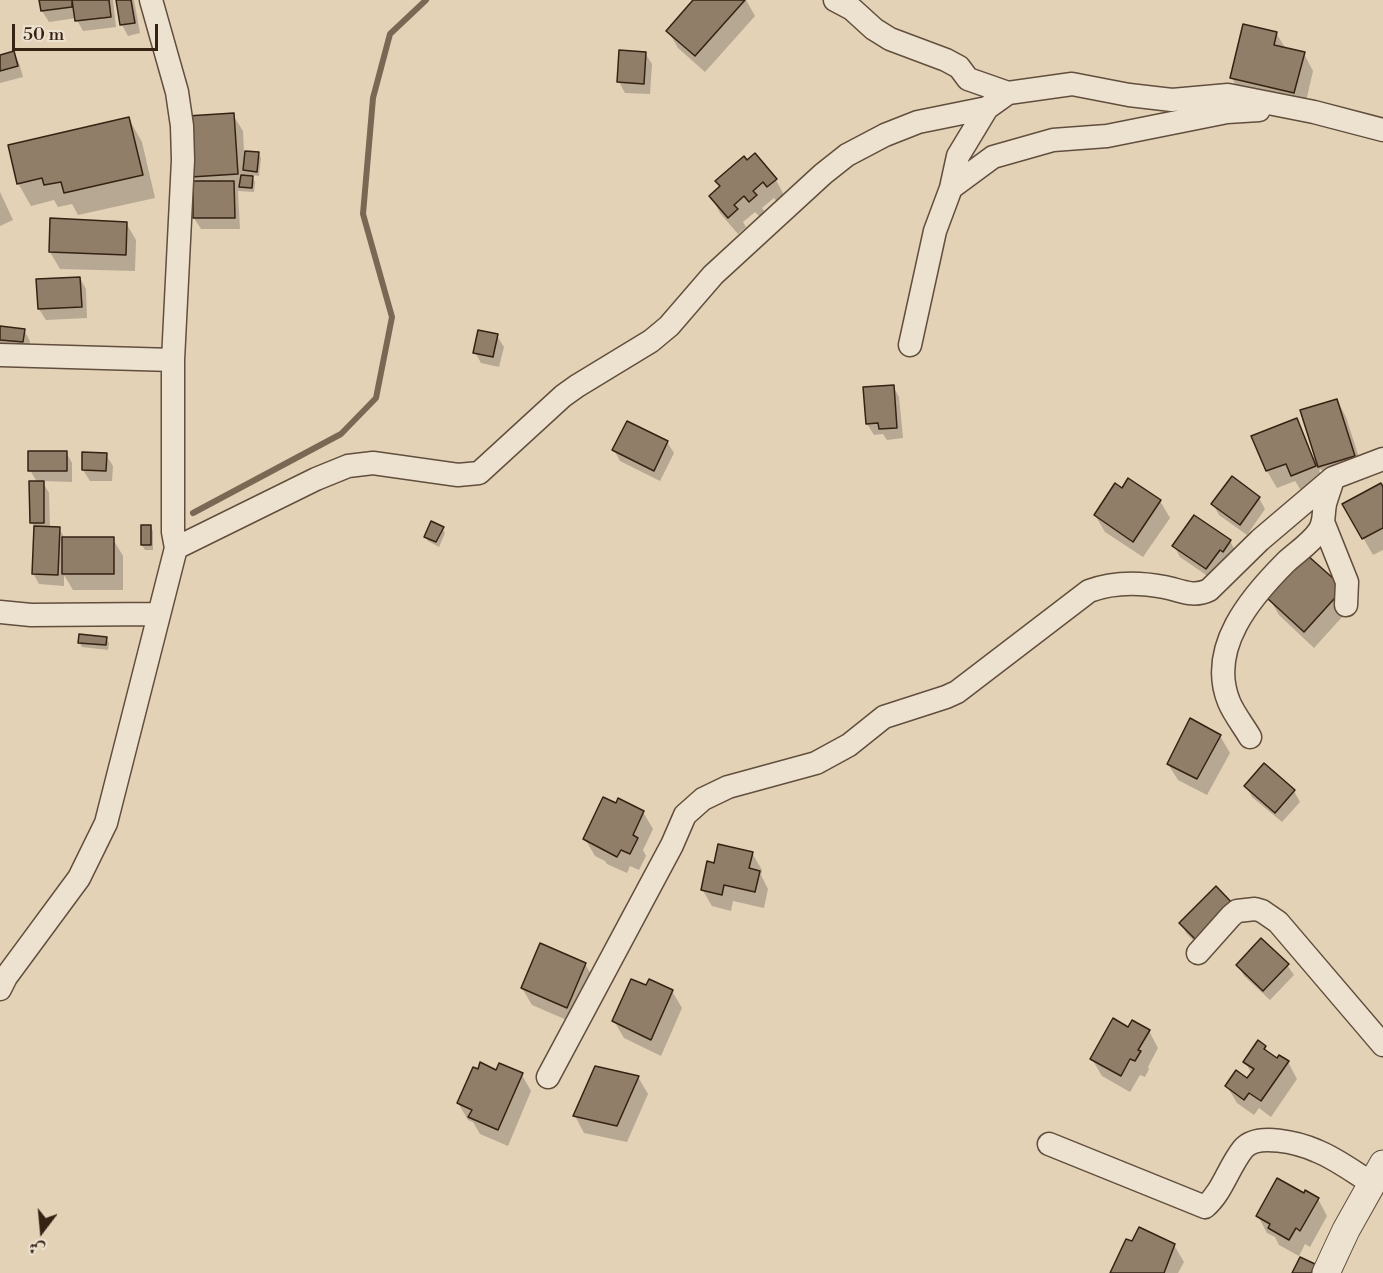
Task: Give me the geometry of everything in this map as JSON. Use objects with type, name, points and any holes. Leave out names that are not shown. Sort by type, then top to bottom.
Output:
[{"type":"street","points":[[0,989],[6,977],[79,878],[106,823],[176,548],[173,532],[174,360],[183,160],[182,126],[177,92],[151,0]]},
{"type":"street","points":[[835,0],[852,9],[874,29],[890,39],[946,60],[959,67],[968,79],[1008,93],[1072,84],[1173,100],[1228,95],[1383,130]]},
{"type":"street","points":[[910,345],[935,231],[951,188],[958,156],[987,108],[1008,93]]},
{"type":"street","points":[[176,548],[316,479],[348,466],[373,463],[458,475],[479,473],[563,396],[651,341],[669,326],[713,275],[847,155],[885,135],[918,122],[987,108]]},
{"type":"street","points":[[951,188],[993,157],[1053,140],[1107,136],[1227,112],[1290,108]]},
{"type":"street","points":[[0,355],[174,360]]},
{"type":"street","points":[[548,1077],[672,845],[685,815],[703,799],[728,787],[816,763],[849,745],[884,717],[957,692],[1089,591],[1104,585],[1120,583],[1159,586],[1193,594],[1201,594],[1209,590],[1249,549],[1333,478],[1383,459]]},
{"type":"street","points":[[1250,737],[1228,701],[1224,683],[1229,640],[1235,624],[1256,596],[1286,562],[1313,539],[1323,522],[1325,505],[1333,478]]},
{"type":"street","points":[[1323,522],[1347,582],[1346,605]]},
{"type":"street","points":[[0,612],[31,615],[158,614]]},
{"type":"street","points":[[1197,953],[1238,911],[1262,910],[1289,933],[1383,1045]]},
{"type":"street","points":[[1049,1144],[1205,1207],[1216,1197],[1243,1149],[1253,1140],[1268,1138],[1316,1150],[1378,1174],[1346,1230],[1326,1273]]},
{"type":"building","points":[[39,0],[72,0],[72,7],[41,11]]},
{"type":"building","points":[[72,0],[109,0],[111,17],[75,21]]},
{"type":"building","points":[[116,0],[131,0],[135,23],[120,25]]},
{"type":"building","points":[[693,0],[745,0],[695,56],[666,31]]},
{"type":"building","points":[[1243,24],[1277,32],[1274,45],[1305,52],[1294,93],[1230,78]]},
{"type":"building","points":[[619,50],[646,52],[644,84],[617,82]]},
{"type":"building","points":[[14,51],[18,66],[0,71],[0,55]]},
{"type":"building","points":[[234,113],[238,174],[191,177],[187,116]]},
{"type":"building","points":[[129,117],[143,175],[64,193],[61,182],[44,185],[42,178],[17,184],[8,145]]},
{"type":"building","points":[[245,151],[259,152],[257,172],[243,170]]},
{"type":"building","points":[[755,153],[777,179],[767,187],[763,182],[753,191],[757,195],[749,202],[744,196],[734,205],[738,209],[728,218],[709,196],[720,186],[715,181],[744,156],[747,160]]},
{"type":"building","points":[[241,175],[253,176],[252,188],[239,187]]},
{"type":"building","points":[[193,181],[234,181],[235,218],[193,218]]},
{"type":"building","points":[[50,218],[127,222],[126,255],[49,252]]},
{"type":"building","points":[[80,277],[82,307],[38,309],[36,279]]},
{"type":"building","points":[[0,326],[25,329],[23,342],[0,340]]},
{"type":"building","points":[[478,330],[498,334],[493,357],[473,353]]},
{"type":"building","points":[[894,385],[897,428],[879,429],[878,423],[866,424],[863,387]]},
{"type":"building","points":[[1337,399],[1355,456],[1318,467],[1300,410]]},
{"type":"building","points":[[1297,418],[1316,466],[1291,476],[1286,464],[1266,471],[1251,436]]},
{"type":"building","points":[[627,421],[668,441],[654,471],[612,450]]},
{"type":"building","points":[[28,451],[67,451],[67,471],[28,471]]},
{"type":"building","points":[[82,452],[107,453],[106,471],[82,470]]},
{"type":"building","points":[[1232,476],[1260,497],[1240,525],[1211,504]]},
{"type":"building","points":[[1128,478],[1161,500],[1133,542],[1094,515],[1115,483],[1122,488]]},
{"type":"building","points":[[29,481],[44,481],[44,523],[30,523]]},
{"type":"building","points":[[1381,483],[1383,487],[1383,528],[1362,539],[1342,504]]},
{"type":"building","points":[[1194,515],[1231,540],[1223,552],[1220,550],[1206,569],[1172,546]]},
{"type":"building","points":[[431,521],[444,527],[436,542],[424,537]]},
{"type":"building","points":[[141,525],[151,525],[151,545],[141,545]]},
{"type":"building","points":[[34,526],[60,527],[58,575],[32,574]]},
{"type":"building","points":[[62,537],[114,537],[114,574],[62,574]]},
{"type":"building","points":[[1307,555],[1344,588],[1304,632],[1267,598]]},
{"type":"building","points":[[79,634],[107,637],[106,645],[78,643]]},
{"type":"building","points":[[1190,718],[1221,735],[1197,779],[1167,764]]},
{"type":"building","points":[[1264,763],[1295,790],[1275,813],[1244,786]]},
{"type":"building","points":[[603,797],[616,803],[618,798],[644,811],[633,835],[638,838],[630,854],[621,850],[617,857],[583,839]]},
{"type":"building","points":[[718,844],[753,852],[749,868],[760,871],[755,892],[724,885],[722,895],[701,890],[707,861],[714,863]]},
{"type":"building","points":[[1216,886],[1235,906],[1198,942],[1179,923]]},
{"type":"building","points":[[1261,938],[1289,964],[1263,991],[1236,965]]},
{"type":"building","points":[[540,943],[586,963],[567,1008],[521,988]]},
{"type":"building","points":[[631,979],[646,985],[649,979],[673,990],[651,1040],[612,1021]]},
{"type":"building","points":[[1113,1018],[1128,1027],[1132,1020],[1150,1030],[1138,1050],[1141,1051],[1135,1061],[1130,1059],[1121,1076],[1090,1059]]},
{"type":"building","points":[[1258,1040],[1266,1046],[1264,1049],[1277,1058],[1279,1055],[1289,1061],[1261,1101],[1249,1093],[1244,1100],[1225,1086],[1236,1070],[1247,1078],[1254,1069],[1243,1062]]},
{"type":"building","points":[[480,1062],[496,1070],[499,1063],[523,1073],[498,1130],[468,1117],[472,1110],[457,1103],[473,1067],[478,1069]]},
{"type":"building","points":[[595,1066],[639,1076],[617,1126],[573,1116]]},
{"type":"building","points":[[1277,1178],[1304,1193],[1305,1190],[1319,1198],[1300,1231],[1296,1228],[1289,1240],[1268,1228],[1270,1224],[1256,1216]]},
{"type":"building","points":[[1139,1227],[1175,1244],[1164,1273],[1110,1273],[1126,1239],[1132,1241]]},
{"type":"building","points":[[1300,1257],[1315,1264],[1313,1273],[1292,1273]]},
{"type":"waterway","points":[[193,513],[341,434],[376,398],[392,317],[363,214],[373,98],[390,34],[426,0]]}]
